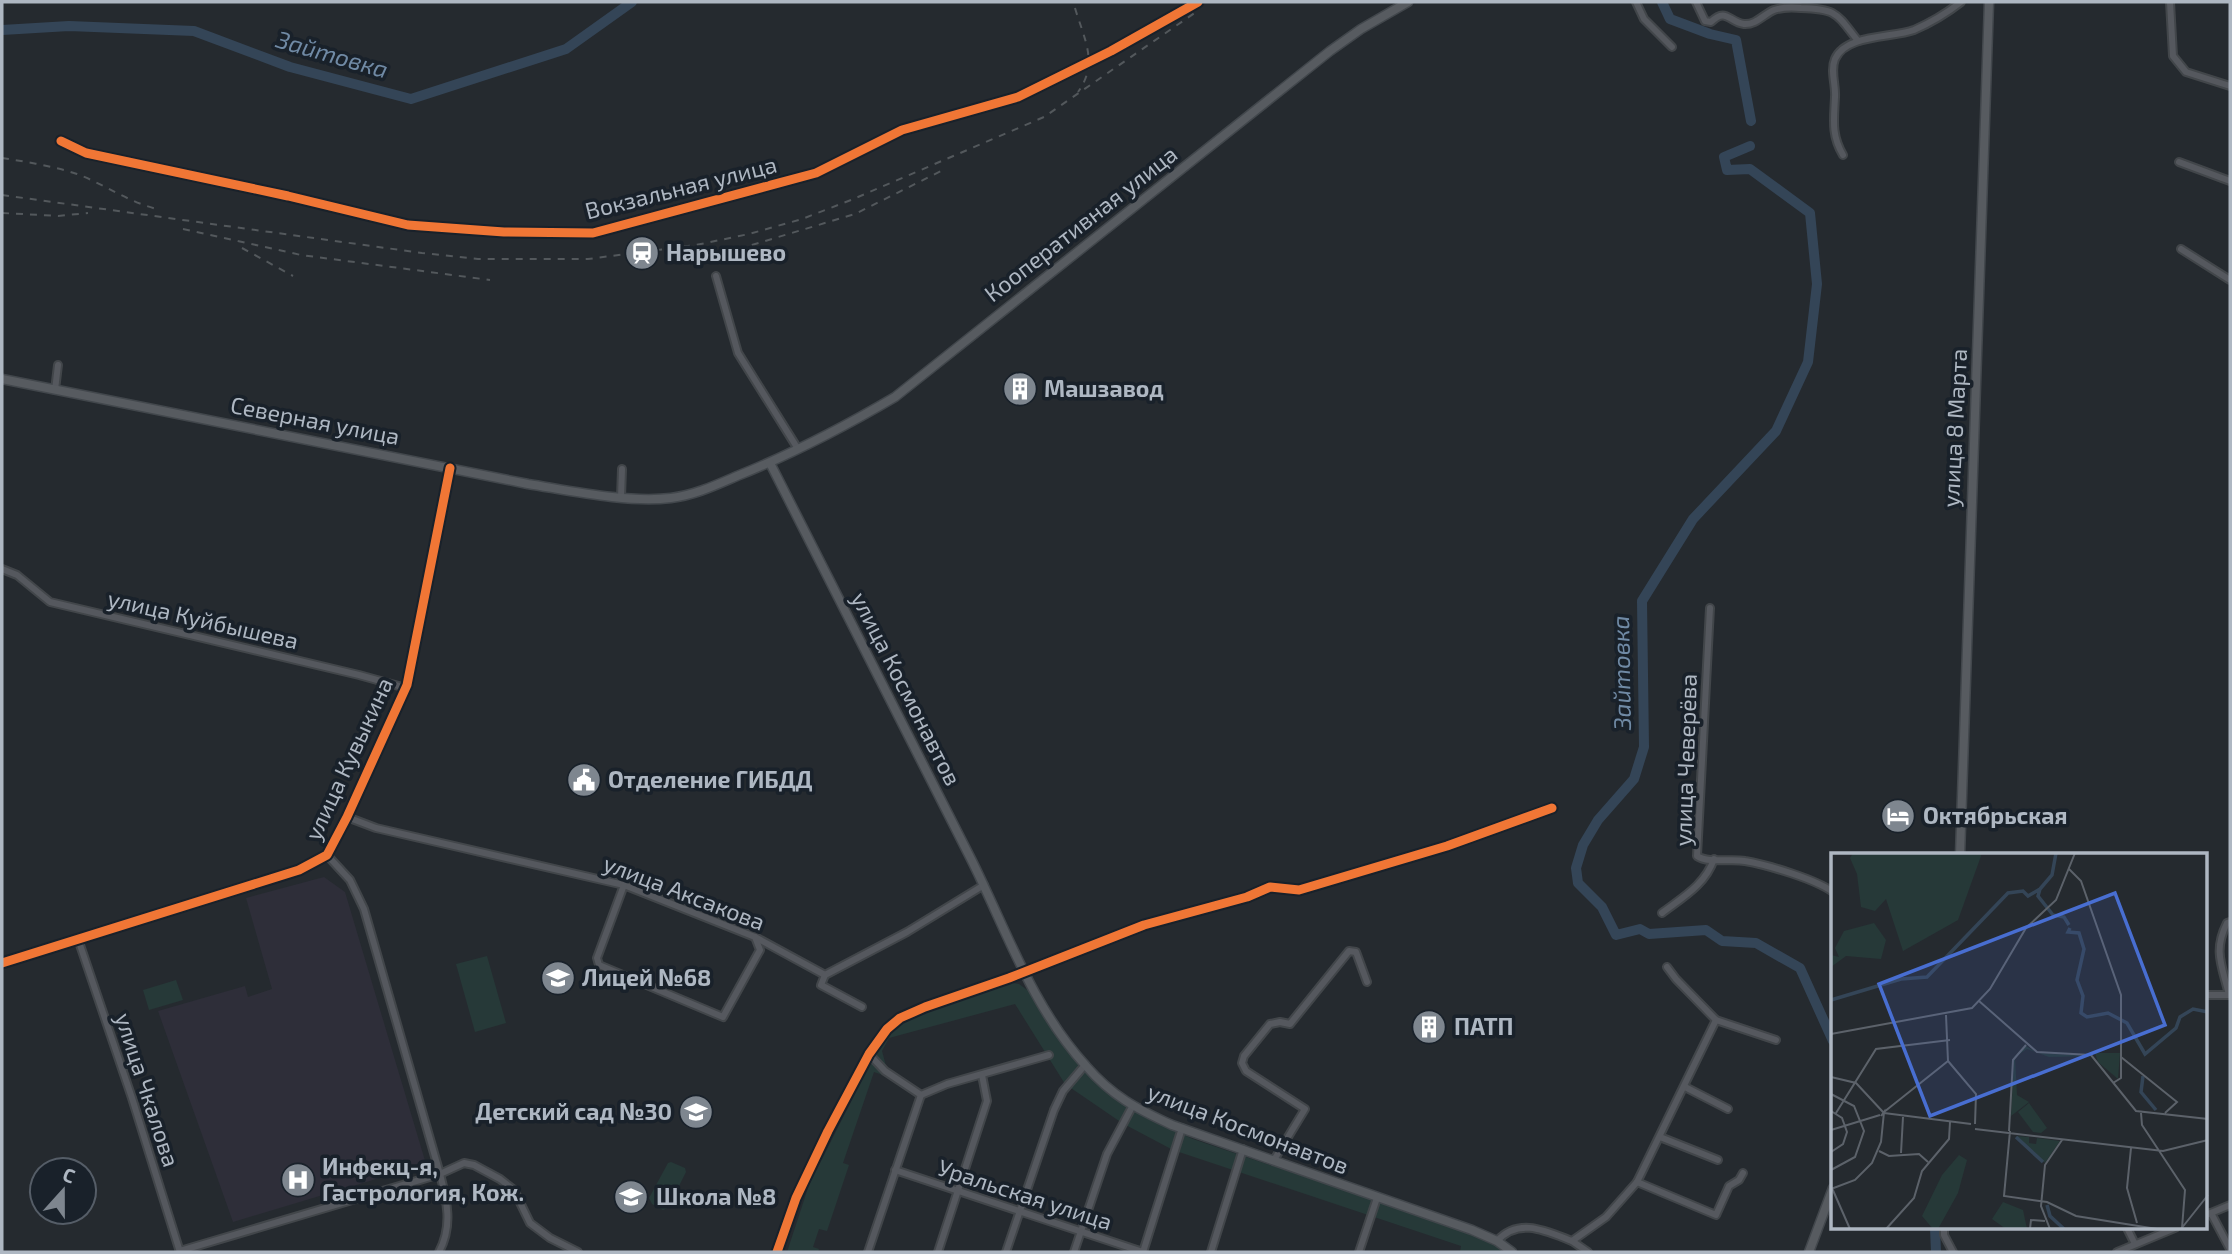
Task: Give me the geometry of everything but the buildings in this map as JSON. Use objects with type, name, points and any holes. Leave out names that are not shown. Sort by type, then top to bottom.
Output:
[{"type":"main road","name":"Кооперативная улица","points":[[770,463],[839,430],[895,397],[1330,51],[1408,2]]},
{"type":"main road","name":"улица 8 Марта","points":[[1960,853],[1989,2]]},
{"type":"main road","name":"Северная улица","points":[[2,379],[599,496],[668,498],[691,495],[770,463]]},
{"type":"main road","name":"улица Космонавтов","points":[[770,463],[984,885],[1023,972],[1056,1027],[1085,1065],[1111,1092],[1132,1107],[1182,1128],[1472,1230],[1512,1252]]},
{"type":"main road","points":[[1809,1252],[1831,1193]]},
{"type":"street","name":"Вокзальная улица","points":[[61,141],[86,153],[288,196],[408,225],[504,232],[593,233],[816,173],[902,130],[1018,97],[1111,51],[1198,2]]},
{"type":"street","points":[[1636,2],[1644,19],[1672,47]]},
{"type":"street","points":[[1696,2],[1705,21],[1711,22],[1717,16],[1724,15],[1742,24],[1751,23],[1785,7],[1830,10],[1840,17],[1857,41]]},
{"type":"street","points":[[1843,155],[1833,130],[1833,66],[1838,54],[1857,41],[1913,30],[1961,2]]},
{"type":"street","points":[[2169,2],[2173,56],[2186,72],[2230,86]]},
{"type":"street","points":[[2179,162],[2230,181]]},
{"type":"street","points":[[2181,249],[2230,281]]},
{"type":"street","points":[[716,276],[738,354],[798,449]]},
{"type":"street","points":[[55,390],[58,365]]},
{"type":"street","name":"улица Кувыкина","points":[[2,963],[299,870],[327,855],[406,688],[450,468]]},
{"type":"street","points":[[621,497],[622,469]]},
{"type":"street","name":"улица Куйбышева","points":[[2,569],[17,575],[50,602],[406,688]]},
{"type":"street","name":"улица Чеверёва","points":[[1710,608],[1697,856],[1705,861],[1744,861],[1773,868],[1831,891]]},
{"type":"street","points":[[777,1252],[805,1177],[869,1054],[880,1037],[900,1018],[1144,926],[1247,897],[1270,887],[1299,890],[1447,846],[1552,807]]},
{"type":"street","name":"улица Аксакова","points":[[347,817],[376,828],[624,885],[755,937],[825,975]]},
{"type":"street","points":[[327,855],[350,880],[364,909],[448,1202],[447,1232],[439,1252]]},
{"type":"street","points":[[1662,913],[1696,889],[1709,874],[1714,859]]},
{"type":"street","points":[[624,885],[597,958],[599,965],[723,1017],[760,950],[755,937]]},
{"type":"street","points":[[862,1007],[821,985],[825,975],[907,933],[984,885]]},
{"type":"street","points":[[2208,995],[2229,995],[2218,949],[2221,936],[2230,922]]},
{"type":"street","name":"улица Чкалова","points":[[78,939],[180,1252]]},
{"type":"street","points":[[1273,1160],[1305,1109],[1246,1071],[1242,1063],[1244,1056],[1270,1024],[1290,1024],[1349,951],[1356,952],[1367,982]]},
{"type":"street","points":[[1667,967],[1716,1020],[1776,1040]]},
{"type":"street","points":[[1572,1241],[1606,1217],[1637,1182],[1716,1020]]},
{"type":"street","points":[[869,1054],[885,1071],[921,1096]]},
{"type":"street","points":[[868,1252],[921,1096],[947,1084],[1049,1055]]},
{"type":"street","points":[[1006,1252],[1054,1110],[1063,1091],[1085,1065]]},
{"type":"street","points":[[938,1252],[987,1101],[982,1075]]},
{"type":"street","points":[[1685,1087],[1728,1109]]},
{"type":"street","points":[[1074,1252],[1107,1154],[1132,1107]]},
{"type":"street","points":[[1143,1252],[1182,1128]]},
{"type":"street","points":[[1660,1137],[1718,1160]]},
{"type":"street","points":[[1211,1252],[1243,1149]]},
{"type":"street","points":[[180,1252],[440,1174],[464,1163],[500,1178],[514,1190],[530,1223],[550,1238],[579,1252]]},
{"type":"street","name":"Уральская улица","points":[[895,1170],[1143,1252]]},
{"type":"street","points":[[1637,1182],[1716,1215],[1729,1186],[1739,1180],[1743,1173]]},
{"type":"street","points":[[1359,1252],[1377,1198]]},
{"type":"street","points":[[2230,1205],[2208,1214],[2230,1249]]},
{"type":"street","points":[[1496,1241],[1506,1231],[1522,1228],[1542,1230],[1572,1241],[1588,1252]]},
{"type":"street","points":[[1944,1230],[1953,1252]]},
{"type":"street","points":[[2128,1230],[2135,1244]]},
{"type":"street","points":[[2117,1252],[2170,1230]]},
{"type":"shaded area","points":[[324,877],[345,892],[426,1164],[233,1222],[158,1011],[245,986],[248,997],[272,989],[246,898]]},
{"type":"green space","points":[[487,956],[506,1023],[475,1032],[456,964]]},
{"type":"green space","points":[[176,980],[183,1000],[149,1010],[143,990]]},
{"type":"green space","points":[[1012,983],[1019,984],[1030,992],[1105,1091],[1144,1117],[1193,1139],[1479,1236],[1507,1252],[1460,1252],[1461,1246],[1173,1150],[1122,1123],[1065,1084],[1015,1004],[889,1038],[882,1051],[889,1077],[874,1072],[843,1163],[849,1165],[827,1231],[819,1229],[813,1247],[819,1249],[818,1252],[787,1252],[809,1185],[883,1038],[900,1021],[910,1016]]},
{"type":"green space","points":[[671,1162],[685,1168],[686,1172],[668,1208],[663,1210],[652,1204],[649,1198]]},
{"type":"waterway","name":"Зайтовка","points":[[2,30],[69,26],[194,31],[290,67],[411,99],[566,49],[632,2]]},
{"type":"waterway","name":"Зайтовка","points":[[1662,2],[1670,19],[1710,34],[1736,40],[1751,121]]},
{"type":"waterway","name":"Зайтовка","points":[[1750,146],[1724,157],[1727,170],[1750,169],[1810,213],[1817,284],[1808,362],[1776,431],[1693,519],[1642,601],[1644,747],[1634,779],[1598,820],[1583,845],[1576,868],[1578,883],[1602,907],[1616,935],[1640,929],[1649,934],[1706,930],[1722,941],[1756,943],[1800,968],[1831,1037]]},
{"type":"waterway","name":"Зайтовка","points":[[1935,1230],[1936,1252]]},
{"type":"railway","points":[[1075,8],[1089,61],[1088,71],[1078,92]]},
{"type":"railway","points":[[2,195],[478,259],[588,259],[696,245],[802,219],[1044,117],[1196,12]]},
{"type":"railway","points":[[2,158],[77,174],[157,209]]},
{"type":"railway","points":[[725,253],[855,214],[945,169]]},
{"type":"railway","points":[[2,213],[58,216],[88,213]]},
{"type":"railway","points":[[183,229],[301,255],[490,280]]},
{"type":"railway","points":[[242,248],[293,276]]},
{"type":"cycle path","points":[[61,141],[86,153],[288,196],[408,225],[504,232],[593,233],[816,173],[902,130],[1018,97],[1111,51],[1198,2]]},
{"type":"cycle path","points":[[2,963],[299,870],[327,855],[407,685],[450,468]]},
{"type":"cycle path","points":[[777,1252],[796,1198],[828,1131],[869,1054],[887,1029],[900,1018],[1144,925],[1247,897],[1270,887],[1299,890],[1447,846],[1552,808]]},
{"type":"place","name":"Нарышево","points":[[642,253]]},
{"type":"place","name":"Машзавод","points":[[1020,389]]},
{"type":"place","name":"Отделение ГИБДД","points":[[584,780]]},
{"type":"place","name":"Октябрьская","points":[[1898,816]]},
{"type":"place","name":"Лицей №68","points":[[558,978]]},
{"type":"place","name":"ПАТП","points":[[1429,1027]]},
{"type":"place","name":"Детский сад №30","points":[[696,1112]]},
{"type":"place","name":"Инфекц-я, Гастрология, Кож.","points":[[298,1180]]},
{"type":"place","name":"Школа №8","points":[[631,1197]]}]
